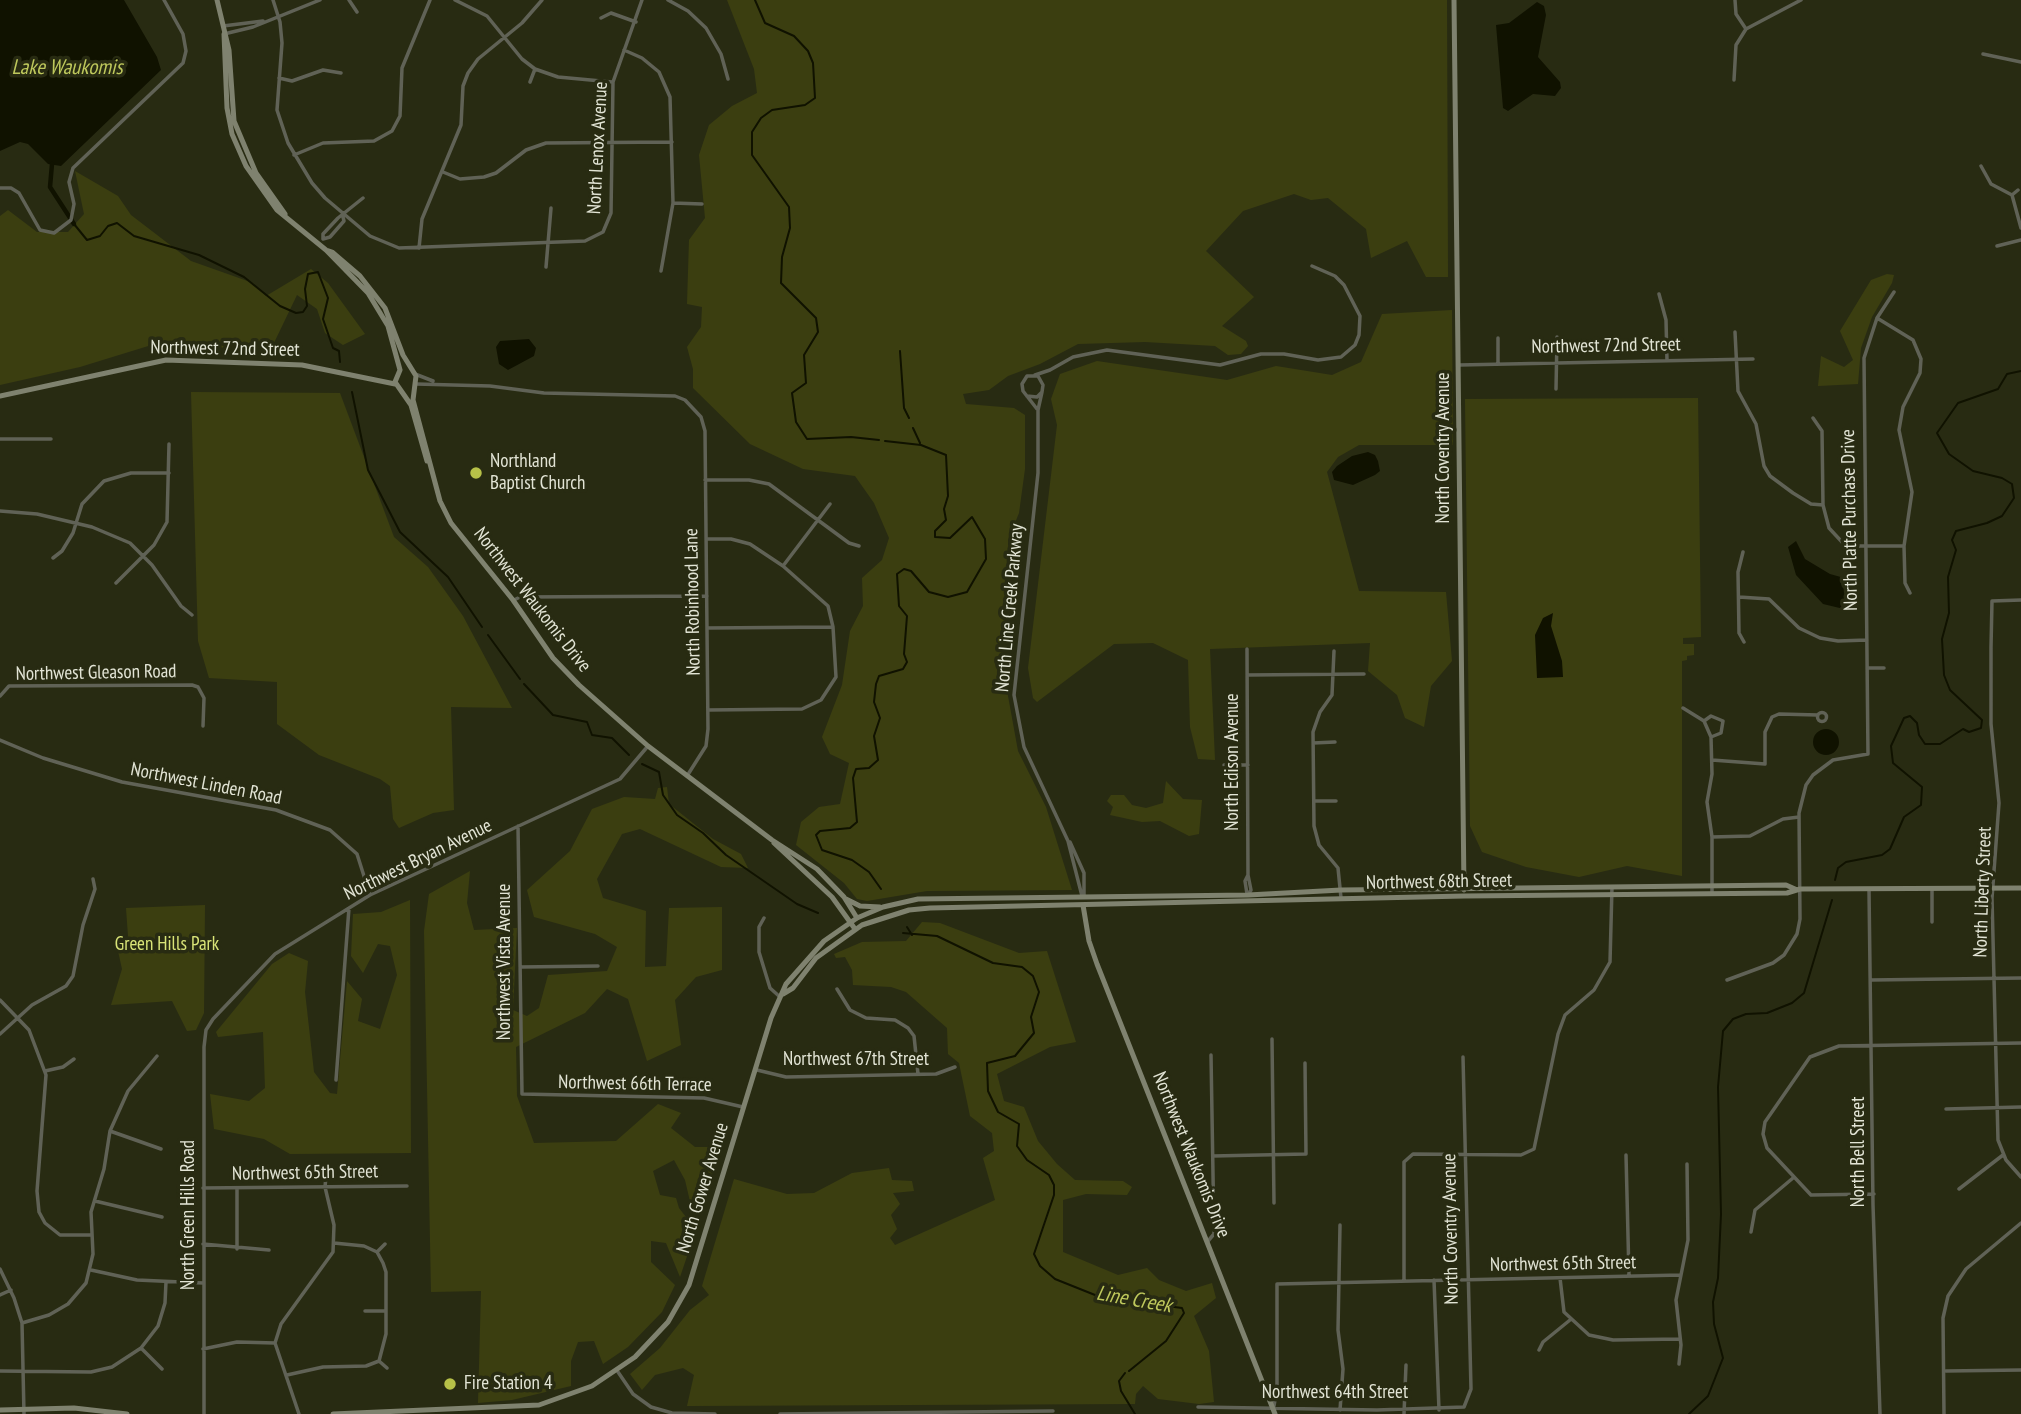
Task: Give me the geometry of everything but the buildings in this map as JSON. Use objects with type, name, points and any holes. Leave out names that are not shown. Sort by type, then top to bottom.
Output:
[{"type":"main road","points":[[218,0],[229,50],[234,121],[256,173],[287,217],[321,241],[326,250],[359,282],[381,311],[397,351],[396,384]]},
{"type":"main road","name":"North Coventry Avenue","points":[[1454,0],[1464,896]]},
{"type":"main road","points":[[326,250],[360,276],[379,298],[414,373]]},
{"type":"main road","name":"Northwest 72nd Street","points":[[0,396],[166,360],[302,365],[396,384]]},
{"type":"main road","name":"Northwest 72nd Street","points":[[368,380],[398,372],[414,373]]},
{"type":"main road","name":"Northwest Waukomis Drive","points":[[414,373],[413,400],[428,463]]},
{"type":"main road","name":"Northwest Waukomis Drive","points":[[396,384],[411,405],[440,502],[451,523],[513,600],[553,658],[579,685],[648,746],[772,840],[817,869],[844,897],[862,925]]},
{"type":"main road","points":[[401,390],[415,385]]},
{"type":"main road","name":"Northwest Waukomis Drive","points":[[772,840],[826,890],[855,929]]},
{"type":"main road","name":"Northwest 68th Street","points":[[1083,898],[1464,888],[1786,885],[1797,889],[1869,890],[2021,888]]},
{"type":"main road","name":"Northwest 68th Street","points":[[1083,906],[1249,904],[1464,896],[1787,893],[1797,889]]},
{"type":"main road","points":[[844,897],[863,907],[883,907]]},
{"type":"main road","name":"Northwest Waukomis Drive","points":[[1083,898],[1088,941],[1274,1412]]},
{"type":"main road","name":"North Gower Avenue","points":[[618,1371],[660,1332],[684,1295],[699,1256],[769,1024],[789,980],[810,953],[857,918],[883,907],[918,899],[1083,898]]},
{"type":"main road","points":[[1136,898],[1136,906]]},
{"type":"main road","points":[[862,925],[909,910],[930,908],[1083,906]]},
{"type":"main road","name":"North Gower Avenue","points":[[782,996],[793,988],[816,958],[862,925]]},
{"type":"main road","points":[[333,1414],[528,1407],[566,1398],[618,1371]]},
{"type":"main road","points":[[0,1410],[24,1412],[74,1408],[123,1414]]},
{"type":"street","points":[[0,188],[11,188],[19,193],[40,230],[58,231],[71,220],[74,211],[69,182],[73,168],[182,65],[186,54],[184,38],[164,0]]},
{"type":"street","points":[[273,0],[279,18],[282,43],[279,120],[295,155],[318,191],[343,216],[384,243],[399,248],[546,242]]},
{"type":"street","points":[[223,26],[279,18],[320,0]]},
{"type":"street","points":[[349,0],[356,12]]},
{"type":"street","points":[[295,155],[323,143],[374,141],[388,135],[400,116],[402,68],[430,0]]},
{"type":"street","points":[[455,0],[481,12],[536,69],[558,77],[613,82]]},
{"type":"street","points":[[419,248],[422,219],[461,125],[463,86],[468,73],[478,59],[505,37],[542,0]]},
{"type":"street","name":"North Lenox Avenue","points":[[546,242],[588,241],[601,235],[611,216],[613,82],[642,0]]},
{"type":"street","points":[[668,0],[688,11],[706,28],[721,54],[728,79]]},
{"type":"street","points":[[1735,0],[1736,14],[1746,29]]},
{"type":"street","points":[[1734,80],[1736,45],[1746,29],[1801,0]]},
{"type":"street","points":[[601,18],[611,13],[636,22]]},
{"type":"street","points":[[224,34],[265,21]]},
{"type":"street","points":[[624,50],[652,65],[666,84],[670,97],[673,203],[661,271]]},
{"type":"street","points":[[1983,54],[2021,62]]},
{"type":"street","points":[[530,82],[536,69]]},
{"type":"street","points":[[279,78],[292,81],[323,70],[341,73]]},
{"type":"street","points":[[443,172],[460,178],[478,178],[496,173],[534,146],[672,142]]},
{"type":"street","points":[[1981,166],[1990,184],[2012,195],[2021,228]]},
{"type":"street","points":[[2012,195],[2018,190]]},
{"type":"street","points":[[321,241],[323,234],[338,218],[363,198]]},
{"type":"street","points":[[673,203],[702,204]]},
{"type":"street","points":[[546,267],[546,242],[551,208]]},
{"type":"street","points":[[1997,246],[2021,240]]},
{"type":"street","points":[[1038,410],[1022,387],[1023,381],[1073,357],[1107,350],[1220,365],[1261,354],[1284,354],[1318,360],[1341,357],[1355,345],[1359,335],[1360,316],[1335,276],[1312,267]]},
{"type":"street","name":"North Platte Purchase Drive","points":[[1799,817],[1806,785],[1822,766],[1844,757],[1868,754],[1864,358],[1877,318],[1894,292]]},
{"type":"street","points":[[1659,294],[1666,320],[1667,361]]},
{"type":"street","points":[[1877,318],[1913,340],[1922,359],[1920,373],[1903,407],[1899,430],[1912,492],[1904,546],[1905,583],[1910,593]]},
{"type":"street","points":[[1735,332],[1738,391],[1756,424],[1764,466],[1770,476],[1793,494],[1811,504],[1823,505]]},
{"type":"street","points":[[1556,389],[1557,337]]},
{"type":"street","points":[[1498,338],[1498,364]]},
{"type":"street","name":"Northwest 72nd Street","points":[[1459,365],[1753,359]]},
{"type":"street","name":"North Line Creek Parkway","points":[[1050,370],[1038,410],[1038,473],[1014,695],[1024,747],[1068,841],[1083,898]]},
{"type":"street","points":[[414,373],[438,384]]},
{"type":"street","points":[[1035,375],[1044,385]]},
{"type":"street","points":[[415,385],[438,384]]},
{"type":"street","name":"North Robinhood Lane","points":[[438,384],[489,386],[544,393],[675,396],[693,407],[702,421],[708,710],[706,746],[687,776]]},
{"type":"street","points":[[1027,396],[1037,397],[1042,392]]},
{"type":"street","points":[[1813,418],[1822,431],[1823,505],[1835,535],[1842,542],[1864,547],[1904,546]]},
{"type":"street","points":[[0,439],[51,439]]},
{"type":"street","points":[[116,583],[154,545],[167,522],[169,444]]},
{"type":"street","points":[[53,558],[62,551],[82,504],[104,481],[131,474],[169,473]]},
{"type":"street","points":[[705,480],[763,482],[849,543],[859,545]]},
{"type":"street","points":[[783,566],[830,504]]},
{"type":"street","points":[[0,511],[37,514],[113,534],[142,555],[181,606],[192,615]]},
{"type":"street","points":[[706,539],[741,540],[783,566],[828,606],[833,627],[835,677],[825,696],[812,706],[796,710],[708,710]]},
{"type":"street","points":[[1743,552],[1738,572],[1738,597],[1739,633],[1744,642]]},
{"type":"street","points":[[513,600],[520,597],[707,596]]},
{"type":"street","points":[[1738,597],[1769,599],[1799,628],[1820,638],[1838,641],[1867,640]]},
{"type":"street","name":"North Liberty Street","points":[[2003,1155],[1998,1140],[1995,1042],[1994,889],[1999,803],[1991,724],[1992,601],[2021,600]]},
{"type":"street","points":[[708,628],[833,627]]},
{"type":"street","name":"North Edison Avenue","points":[[1247,649],[1248,875],[1251,890],[1248,895],[1249,904]]},
{"type":"street","points":[[1334,651],[1332,695],[1315,722],[1314,801],[1316,837],[1338,868],[1341,899]]},
{"type":"street","points":[[1867,668],[1884,668]]},
{"type":"street","points":[[1247,676],[1364,674]]},
{"type":"street","name":"Northwest Gleason Road","points":[[0,696],[9,686],[192,685],[198,687],[204,698],[203,726]]},
{"type":"street","points":[[1683,708],[1704,721],[1711,737],[1712,760],[1707,816],[1712,837],[1712,894]]},
{"type":"street","points":[[1712,760],[1765,764],[1765,732],[1772,718],[1779,714],[1818,715]]},
{"type":"street","points":[[1704,721],[1711,716],[1723,721],[1721,733],[1711,737]]},
{"type":"street","name":"Northwest Linden Road","points":[[0,740],[43,758],[122,782],[276,810],[330,830],[357,854],[370,895]]},
{"type":"street","points":[[1313,743],[1335,742]]},
{"type":"street","name":"Northwest Bryan Avenue","points":[[213,1019],[275,954],[370,895],[620,779],[648,746]]},
{"type":"street","points":[[1224,765],[1248,765]]},
{"type":"street","points":[[1314,801],[1336,801]]},
{"type":"street","points":[[1712,837],[1750,836],[1783,819],[1799,817],[1799,926],[1790,947],[1773,963],[1727,980]]},
{"type":"street","name":"Northwest Vista Avenue","points":[[518,826],[520,1084],[525,1096]]},
{"type":"street","points":[[0,1034],[32,1005],[51,998],[73,976],[83,925],[95,889],[93,879]]},
{"type":"street","points":[[1404,1281],[1402,1168],[1407,1156],[1531,1152],[1539,1130],[1558,1034],[1565,1015],[1594,990],[1610,962],[1612,887]]},
{"type":"street","name":"North Bell Street","points":[[1869,890],[1880,1414]]},
{"type":"street","points":[[1932,890],[1932,922]]},
{"type":"street","points":[[336,1080],[349,908]]},
{"type":"street","points":[[764,918],[759,927],[759,952],[770,988],[782,996]]},
{"type":"street","points":[[520,967],[598,966]]},
{"type":"street","points":[[1871,980],[2021,978]]},
{"type":"street","points":[[836,989],[850,1010],[866,1018],[895,1020],[908,1028],[914,1036],[918,1074]]},
{"type":"street","points":[[0,1000],[29,1030],[45,1071],[46,1098],[37,1192],[39,1212],[45,1223],[60,1235],[90,1235]]},
{"type":"street","name":"North Green Hills Road","points":[[204,1414],[204,1047],[206,1030],[213,1019]]},
{"type":"street","points":[[1272,1039],[1273,1203]]},
{"type":"street","points":[[1874,1194],[1811,1195],[1767,1148],[1763,1134],[1765,1122],[1810,1056],[1832,1047],[2021,1043]]},
{"type":"street","points":[[1208,1241],[1214,1234],[1211,1055]]},
{"type":"street","points":[[22,1323],[68,1304],[80,1293],[92,1270],[91,1212],[110,1131],[128,1091],[157,1056]]},
{"type":"street","name":"North Coventry Avenue","points":[[1463,1057],[1465,1152],[1468,1155],[1467,1280],[1471,1389],[1468,1401]]},
{"type":"street","points":[[45,1071],[63,1067],[74,1059]]},
{"type":"street","points":[[1213,1156],[1306,1154],[1305,1063]]},
{"type":"street","name":"Northwest 67th Street","points":[[757,1070],[786,1077],[942,1073],[955,1067]]},
{"type":"street","name":"Northwest 66th Terrace","points":[[525,1096],[704,1098],[744,1107]]},
{"type":"street","points":[[1946,1109],[2021,1107]]},
{"type":"street","points":[[110,1131],[160,1149]]},
{"type":"street","points":[[1626,1155],[1629,1276]]},
{"type":"street","points":[[1959,1189],[2003,1155],[2021,1177]]},
{"type":"street","points":[[1679,1364],[1680,1339],[1676,1300],[1688,1233],[1686,1164]]},
{"type":"street","points":[[299,1414],[275,1343],[281,1324],[326,1266],[334,1243],[334,1225],[325,1186],[327,1165]]},
{"type":"street","points":[[1751,1232],[1755,1210],[1793,1178]]},
{"type":"street","name":"Northwest 65th Street","points":[[203,1188],[407,1186]]},
{"type":"street","points":[[237,1188],[237,1249]]},
{"type":"street","points":[[95,1201],[162,1217]]},
{"type":"street","points":[[1944,1414],[1943,1318],[1946,1301],[1958,1277],[2021,1223]]},
{"type":"street","points":[[1340,1225],[1338,1330],[1343,1369],[1340,1410]]},
{"type":"street","points":[[334,1243],[365,1247],[377,1252],[386,1272],[386,1334],[379,1361]]},
{"type":"street","points":[[203,1244],[269,1250]]},
{"type":"street","points":[[377,1252],[385,1244]]},
{"type":"street","points":[[0,1269],[22,1323],[24,1412]]},
{"type":"street","points":[[92,1270],[136,1280],[203,1283]]},
{"type":"street","name":"Northwest 65th Street","points":[[1274,1412],[1278,1388],[1277,1284],[1681,1275]]},
{"type":"street","points":[[1560,1278],[1564,1312],[1589,1335],[1607,1340],[1680,1339]]},
{"type":"street","points":[[1434,1280],[1439,1410]]},
{"type":"street","points":[[0,1371],[90,1372],[112,1367],[141,1348],[158,1326],[165,1303],[166,1282]]},
{"type":"street","points":[[0,1295],[10,1290]]},
{"type":"street","points":[[365,1311],[386,1311]]},
{"type":"street","points":[[1539,1350],[1543,1342],[1570,1320]]},
{"type":"street","points":[[203,1349],[237,1342],[275,1343]]},
{"type":"street","points":[[141,1348],[162,1368]]},
{"type":"street","points":[[287,1375],[323,1367],[366,1367],[379,1361]]},
{"type":"street","points":[[379,1361],[387,1368]]},
{"type":"street","points":[[1404,1412],[1406,1365]]},
{"type":"street","points":[[1945,1371],[2021,1370]]},
{"type":"street","points":[[618,1371],[633,1394],[651,1407],[673,1413],[715,1414]]},
{"type":"street","name":"Northwest 64th Street","points":[[1198,1407],[1274,1412],[1404,1412],[1456,1410],[1464,1407],[1468,1401]]},
{"type":"street","points":[[780,1414],[1053,1411]]},
{"type":"green space","points":[[727,0],[1447,0],[1448,277],[1426,277],[1407,241],[1371,258],[1366,229],[1328,198],[1311,200],[1294,194],[1243,211],[1206,251],[1254,297],[1222,326],[1246,341],[1248,346],[1241,354],[1228,355],[1215,346],[1145,342],[1078,344],[1040,364],[1008,376],[989,390],[963,394],[966,404],[1014,408],[1025,415],[1025,469],[1019,513],[1008,540],[1011,588],[1005,611],[1006,685],[1018,751],[1046,807],[1072,890],[927,891],[867,901],[857,899],[844,883],[796,845],[801,822],[819,807],[840,804],[849,763],[830,754],[822,737],[842,685],[850,631],[863,606],[862,578],[882,560],[889,538],[874,503],[855,476],[803,469],[750,444],[693,388],[693,369],[687,347],[701,327],[702,307],[687,304],[689,240],[705,218],[699,155],[709,125],[732,106],[757,93],[754,69]]},
{"type":"green space","points":[[75,171],[118,196],[131,215],[191,261],[253,283],[266,296],[311,269],[328,283],[365,334],[343,345],[325,333],[317,309],[297,295],[272,347],[243,349],[158,343],[80,367],[0,385],[0,216],[8,210],[37,232],[68,232],[84,214]]},
{"type":"green space","points":[[1887,274],[1894,275],[1892,283],[1872,317],[1861,348],[1858,384],[1818,386],[1821,356],[1844,367],[1853,360],[1840,331],[1871,280]]},
{"type":"green space","points":[[1452,310],[1453,445],[1359,445],[1338,457],[1327,472],[1359,591],[1446,592],[1452,661],[1431,686],[1424,727],[1405,718],[1397,695],[1368,671],[1370,643],[1210,649],[1215,760],[1198,759],[1190,727],[1188,660],[1153,643],[1114,644],[1037,702],[1033,698],[1028,668],[1057,425],[1051,399],[1060,374],[1097,361],[1227,380],[1276,366],[1332,375],[1361,362],[1382,314]]},
{"type":"green space","points":[[191,392],[340,393],[394,537],[428,567],[463,616],[512,708],[451,707],[454,810],[433,813],[399,828],[393,819],[390,786],[380,779],[319,755],[277,724],[277,682],[209,678],[198,641]]},
{"type":"green space","points":[[1698,398],[1701,637],[1683,638],[1683,644],[1694,644],[1694,655],[1687,656],[1687,660],[1682,661],[1682,876],[1627,866],[1579,877],[1526,867],[1482,852],[1470,826],[1465,399]]},
{"type":"green space","points":[[1166,781],[1183,799],[1202,800],[1199,834],[1189,836],[1160,821],[1142,822],[1110,815],[1113,807],[1107,801],[1111,795],[1124,795],[1132,805],[1146,808],[1163,803]]},
{"type":"green space","points":[[667,787],[669,804],[713,839],[741,854],[748,868],[721,867],[640,829],[622,834],[597,879],[603,898],[646,911],[645,967],[666,966],[669,908],[722,907],[722,970],[696,977],[675,1000],[681,1045],[647,1061],[628,999],[607,989],[585,1013],[516,1047],[517,1096],[534,1143],[616,1141],[658,1104],[681,1113],[671,1128],[695,1147],[722,1147],[700,1210],[692,1210],[685,1180],[674,1160],[653,1171],[660,1195],[676,1198],[679,1208],[696,1230],[680,1277],[666,1243],[651,1241],[651,1262],[675,1285],[662,1312],[628,1347],[603,1364],[594,1341],[578,1342],[571,1361],[571,1386],[512,1400],[478,1403],[481,1291],[431,1292],[424,931],[429,894],[470,871],[467,903],[474,930],[517,928],[513,1010],[527,1016],[539,1008],[548,975],[607,971],[617,947],[595,934],[534,917],[527,890],[570,851],[592,809],[624,797],[655,799],[658,788]]},
{"type":"green space","points":[[410,900],[411,1153],[290,1154],[264,1139],[214,1129],[210,1094],[249,1101],[265,1088],[263,1032],[218,1037],[216,1032],[272,964],[289,953],[308,961],[305,992],[314,1072],[330,1093],[337,1094],[347,981],[362,999],[358,1021],[380,1029],[397,975],[390,946],[378,944],[363,973],[351,956],[353,914],[381,912]]},
{"type":"green space","name":"Green Hills Park","points":[[205,905],[204,1013],[196,1030],[187,1031],[172,1001],[111,1005],[122,969],[118,951],[129,950],[126,908]]},
{"type":"green space","points":[[922,922],[940,923],[1019,953],[1047,951],[1076,1042],[1050,1047],[997,1074],[1004,1101],[1024,1107],[1038,1141],[1075,1180],[1123,1181],[1132,1187],[1127,1195],[1086,1194],[1063,1200],[1063,1252],[1118,1275],[1147,1268],[1159,1280],[1186,1291],[1212,1283],[1216,1298],[1194,1316],[1209,1351],[1214,1402],[1199,1404],[1158,1399],[1143,1386],[1136,1394],[1135,1404],[687,1406],[694,1375],[683,1368],[655,1375],[642,1390],[630,1374],[660,1348],[690,1310],[709,1295],[702,1286],[734,1179],[787,1194],[814,1193],[852,1173],[889,1168],[892,1180],[912,1181],[914,1191],[893,1193],[900,1204],[891,1215],[897,1229],[890,1238],[895,1245],[995,1200],[983,1158],[994,1151],[992,1133],[970,1116],[959,1063],[948,1054],[947,1028],[906,992],[891,987],[853,985],[852,970],[845,957],[836,958],[834,954],[862,942],[906,941]]},
{"type":"water","name":"Lake Waukomis","points":[[0,0],[124,0],[157,57],[161,70],[61,166],[48,164],[28,144],[20,142],[0,151]]},
{"type":"water","points":[[1537,2],[1544,6],[1546,15],[1538,57],[1560,82],[1561,88],[1555,96],[1533,94],[1508,111],[1503,108],[1496,25],[1509,23]]},
{"type":"water","points":[[529,339],[536,348],[534,356],[508,370],[499,364],[496,347],[500,341]]},
{"type":"water","points":[[1368,452],[1375,455],[1380,471],[1353,485],[1334,480],[1332,472],[1337,466],[1352,456]]},
{"type":"water","points":[[1796,541],[1805,559],[1830,574],[1848,579],[1848,610],[1823,604],[1796,575],[1788,547]]},
{"type":"water","points":[[1553,613],[1551,626],[1562,661],[1563,677],[1537,678],[1535,635],[1543,618]]},
{"type":"water","points":[[1826,729],[1835,733],[1839,742],[1835,751],[1826,755],[1817,751],[1813,742],[1817,733]]},
{"type":"waterway","name":"Line Creek","points":[[755,0],[765,23],[794,36],[808,51],[813,63],[815,98],[805,105],[772,110],[761,118],[752,132],[752,155],[789,207],[790,228],[782,257],[781,283],[816,318],[818,332],[804,355],[806,383],[792,393],[796,422],[807,439],[851,437],[879,440]]},
{"type":"waterway","points":[[52,164],[50,187],[74,224]]},
{"type":"waterway","points":[[74,224],[87,240],[100,236],[108,226],[117,223],[134,236],[199,255],[244,277],[280,306],[296,313],[303,312],[307,306],[305,289],[308,274],[318,272],[328,298],[323,319],[333,348],[339,351],[340,362]]},
{"type":"waterway","points":[[900,351],[904,408],[909,418]]},
{"type":"waterway","points":[[1835,880],[1838,868],[1846,862],[1882,855],[1890,849],[1904,817],[1921,805],[1922,787],[1893,763],[1891,746],[1904,718],[1910,716],[1917,723],[1919,735],[1925,744],[1940,744],[1963,729],[1969,732],[1981,728],[1982,720],[1950,690],[1944,675],[1942,639],[1949,613],[1948,577],[1956,550],[1952,540],[1956,531],[2002,516],[2014,498],[2012,484],[2002,478],[1973,471],[1949,454],[1937,433],[1958,403],[1998,389],[2007,374],[2021,371]]},
{"type":"waterway","points":[[352,392],[368,470],[400,532],[448,577],[482,627]]},
{"type":"waterway","points":[[913,428],[920,443]]},
{"type":"waterway","name":"Line Creek","points":[[881,889],[869,872],[852,860],[822,850],[816,835],[820,831],[850,828],[857,822],[853,778],[856,769],[869,768],[878,760],[874,736],[880,718],[874,702],[876,684],[879,676],[903,669],[907,662],[904,654],[907,616],[899,606],[897,574],[904,569],[911,571],[929,592],[948,597],[967,592],[986,559],[985,539],[972,517],[950,538],[935,537],[935,531],[946,520],[946,455],[921,445],[885,441]]},
{"type":"waterway","points":[[488,635],[520,679]]},
{"type":"waterway","points":[[524,684],[553,715],[587,722],[592,735],[612,738],[629,755]]},
{"type":"waterway","points":[[642,764],[659,772],[663,795],[677,815],[703,833],[726,855],[797,904],[818,913]]},
{"type":"waterway","points":[[1689,1414],[1708,1396],[1723,1358],[1714,1324],[1713,1302],[1718,1278],[1721,1214],[1718,1087],[1723,1031],[1733,1019],[1746,1014],[1767,1013],[1792,1003],[1804,993],[1832,900]]},
{"type":"waterway","name":"Line Creek","points":[[907,927],[912,935]]},
{"type":"waterway","name":"Line Creek","points":[[903,933],[937,936],[993,963],[1022,967],[1033,976],[1039,992],[1031,1017],[1034,1033],[1015,1056],[987,1063],[988,1091],[998,1112],[1019,1124],[1017,1146],[1027,1160],[1049,1175],[1054,1185],[1054,1195],[1034,1254],[1040,1266],[1055,1279],[1100,1297],[1182,1308],[1184,1313],[1166,1341],[1129,1371]]},
{"type":"waterway","name":"Line Creek","points":[[1125,1373],[1119,1381],[1121,1391],[1135,1414]]},
{"type":"place","name":"Northland Baptist Church","points":[[476,473]]},
{"type":"place","name":"Fire Station 4","points":[[450,1384]]}]
